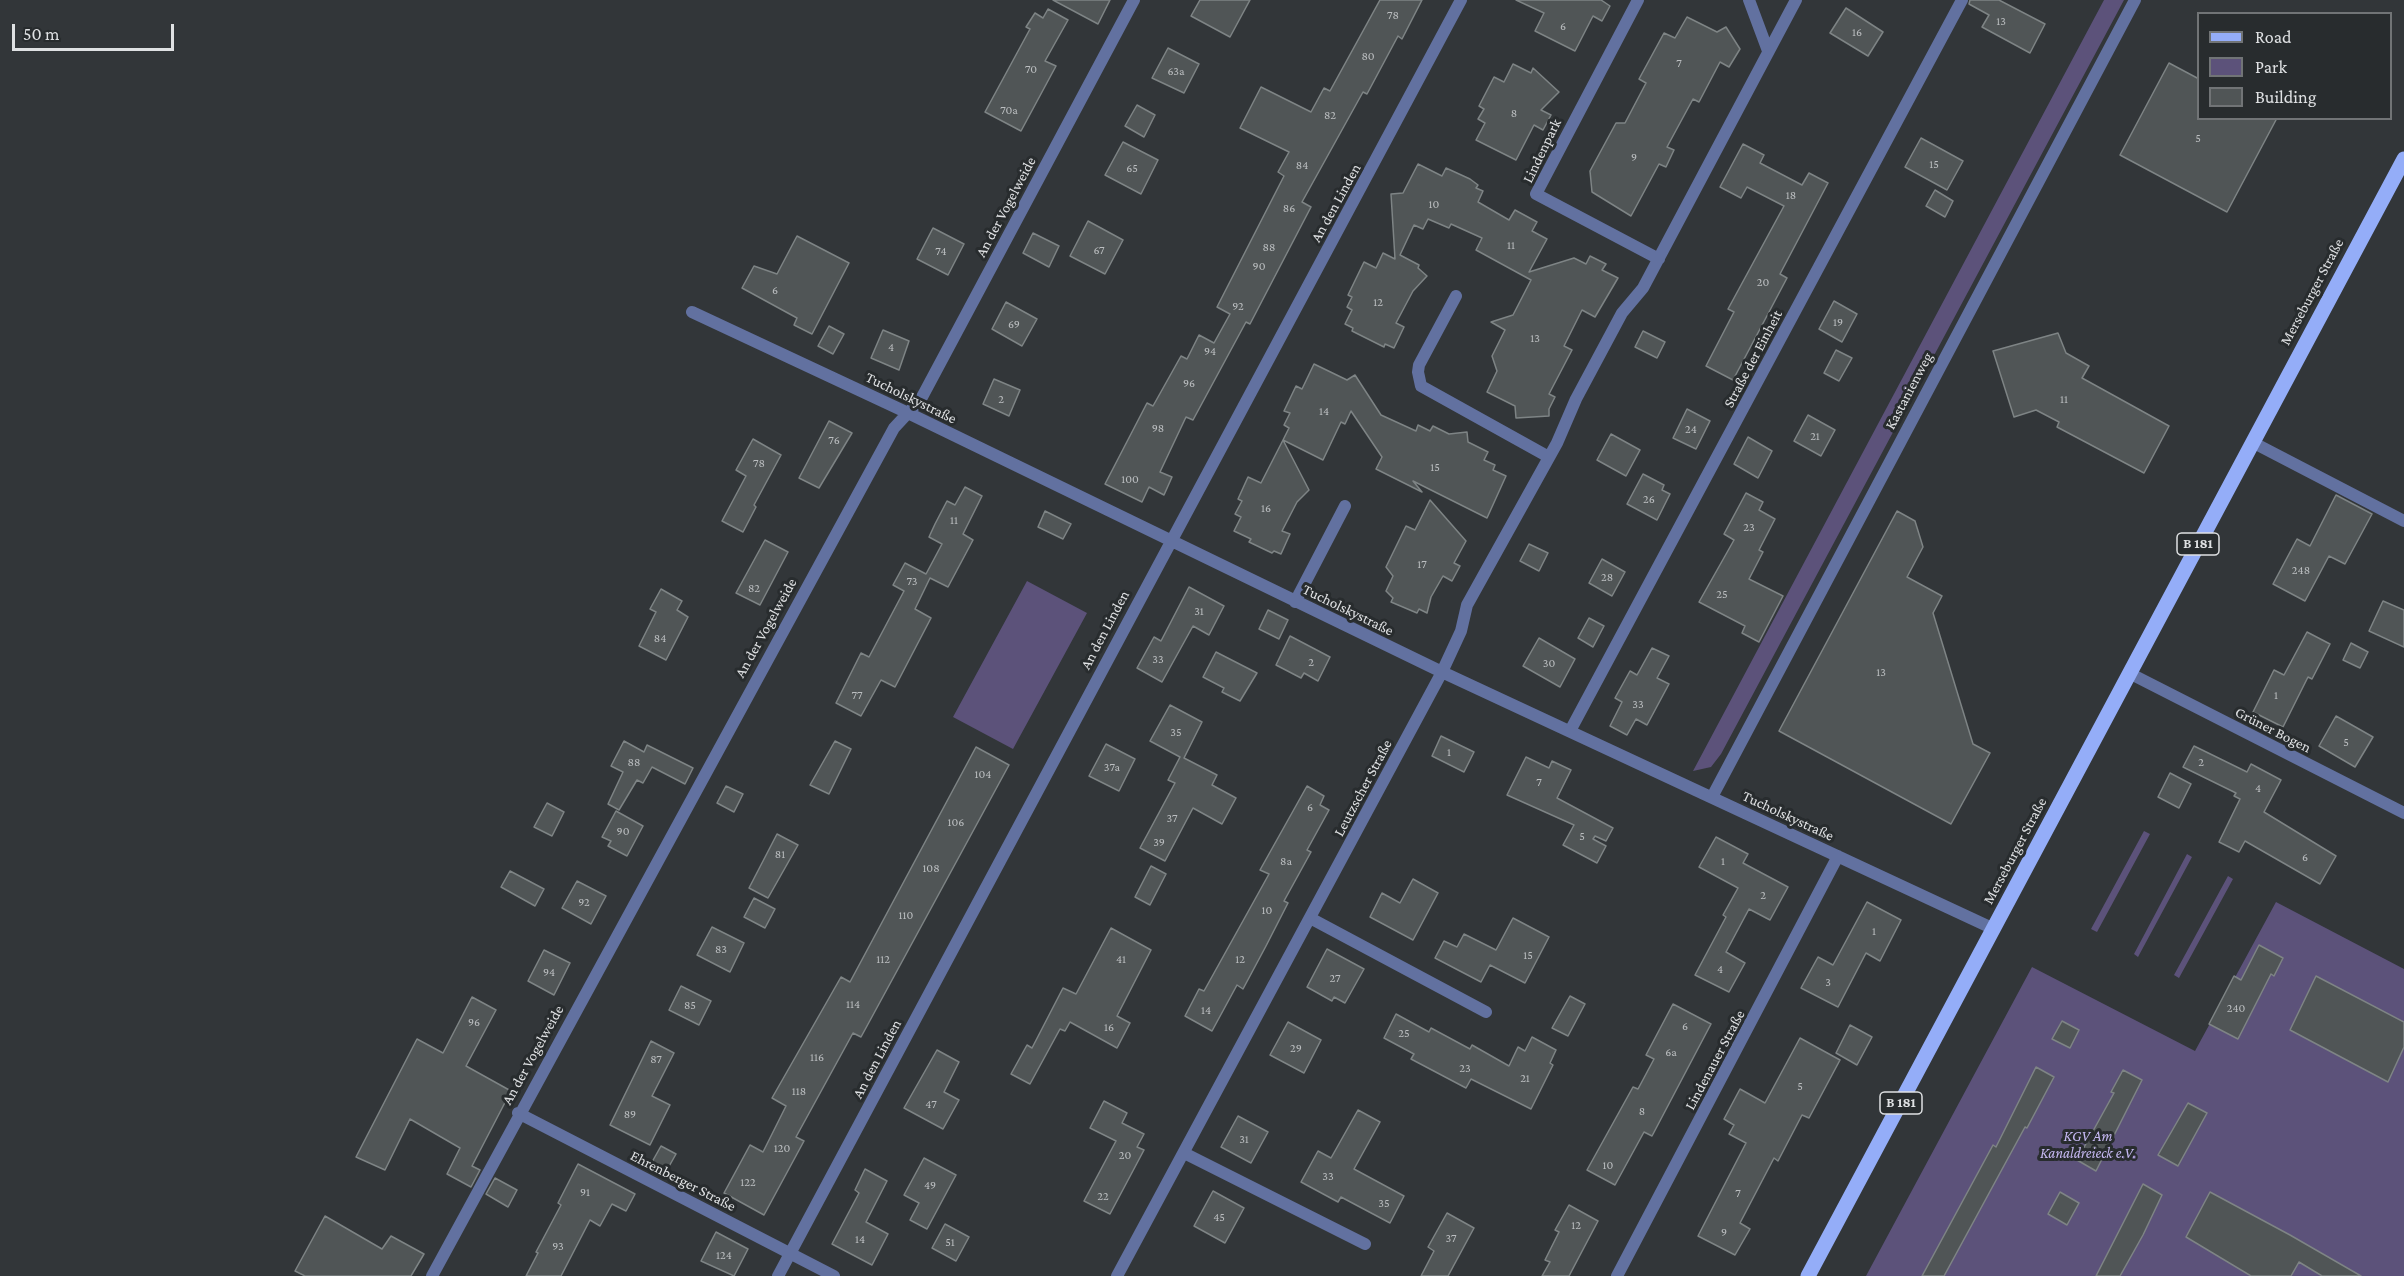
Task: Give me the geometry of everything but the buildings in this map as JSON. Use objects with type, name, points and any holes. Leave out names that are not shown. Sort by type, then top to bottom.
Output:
[{"type":"main road","name":"Merseburger Straße","points":[[1808,1276],[2404,159]]},
{"type":"street","name":"An der Vogelweide","points":[[432,1276],[518,1113],[894,428],[921,399],[1134,0]]},
{"type":"street","name":"An den Linden","points":[[778,1276],[1461,0]]},
{"type":"street","name":"Lindenpark","points":[[1638,0],[1536,194],[1659,259]]},
{"type":"street","points":[[1749,0],[1768,51]]},
{"type":"street","points":[[1442,672],[1461,631],[1467,605],[1547,456],[1557,443],[1576,399],[1622,313],[1643,288],[1659,259],[1796,0]]},
{"type":"street","name":"Straße der Einheit","points":[[1570,731],[1962,0]]},
{"type":"street","name":"Kastanienweg","points":[[1712,797],[2135,0]]},
{"type":"street","points":[[1456,296],[1419,365],[1418,372],[1422,386],[1547,456]]},
{"type":"street","name":"Tucholskystraße","points":[[692,312],[908,413],[1442,672],[1994,929]]},
{"type":"street","points":[[2253,442],[2404,521]]},
{"type":"street","points":[[1295,602],[1345,506]]},
{"type":"street","name":"Leutzscher Straße","points":[[1117,1276],[1442,672]]},
{"type":"street","name":"Grüner Bogen","points":[[2129,673],[2404,813]]},
{"type":"street","name":"Lindenauer Straße","points":[[1617,1276],[1838,856]]},
{"type":"street","points":[[1310,918],[1486,1012]]},
{"type":"street","name":"Ehrenberger Straße","points":[[518,1113],[834,1276]]},
{"type":"street","points":[[1184,1153],[1365,1244]]},
{"type":"green space","points":[[2104,0],[2124,0],[1721,754],[1711,767],[1693,771]]},
{"type":"green space","points":[[1027,581],[1087,613],[1013,749],[953,717]]},
{"type":"green space","points":[[2144,831],[2150,834],[2097,932],[2091,929]]},
{"type":"green space","points":[[2187,854],[2192,857],[2138,957],[2134,954]]},
{"type":"green space","points":[[2228,876],[2233,879],[2179,978],[2174,975]]},
{"type":"green space","name":"KGV Am Kanaldreieck e.V.","points":[[2276,902],[2404,969],[2404,1276],[1866,1276],[2032,967],[2195,1051]]}]
